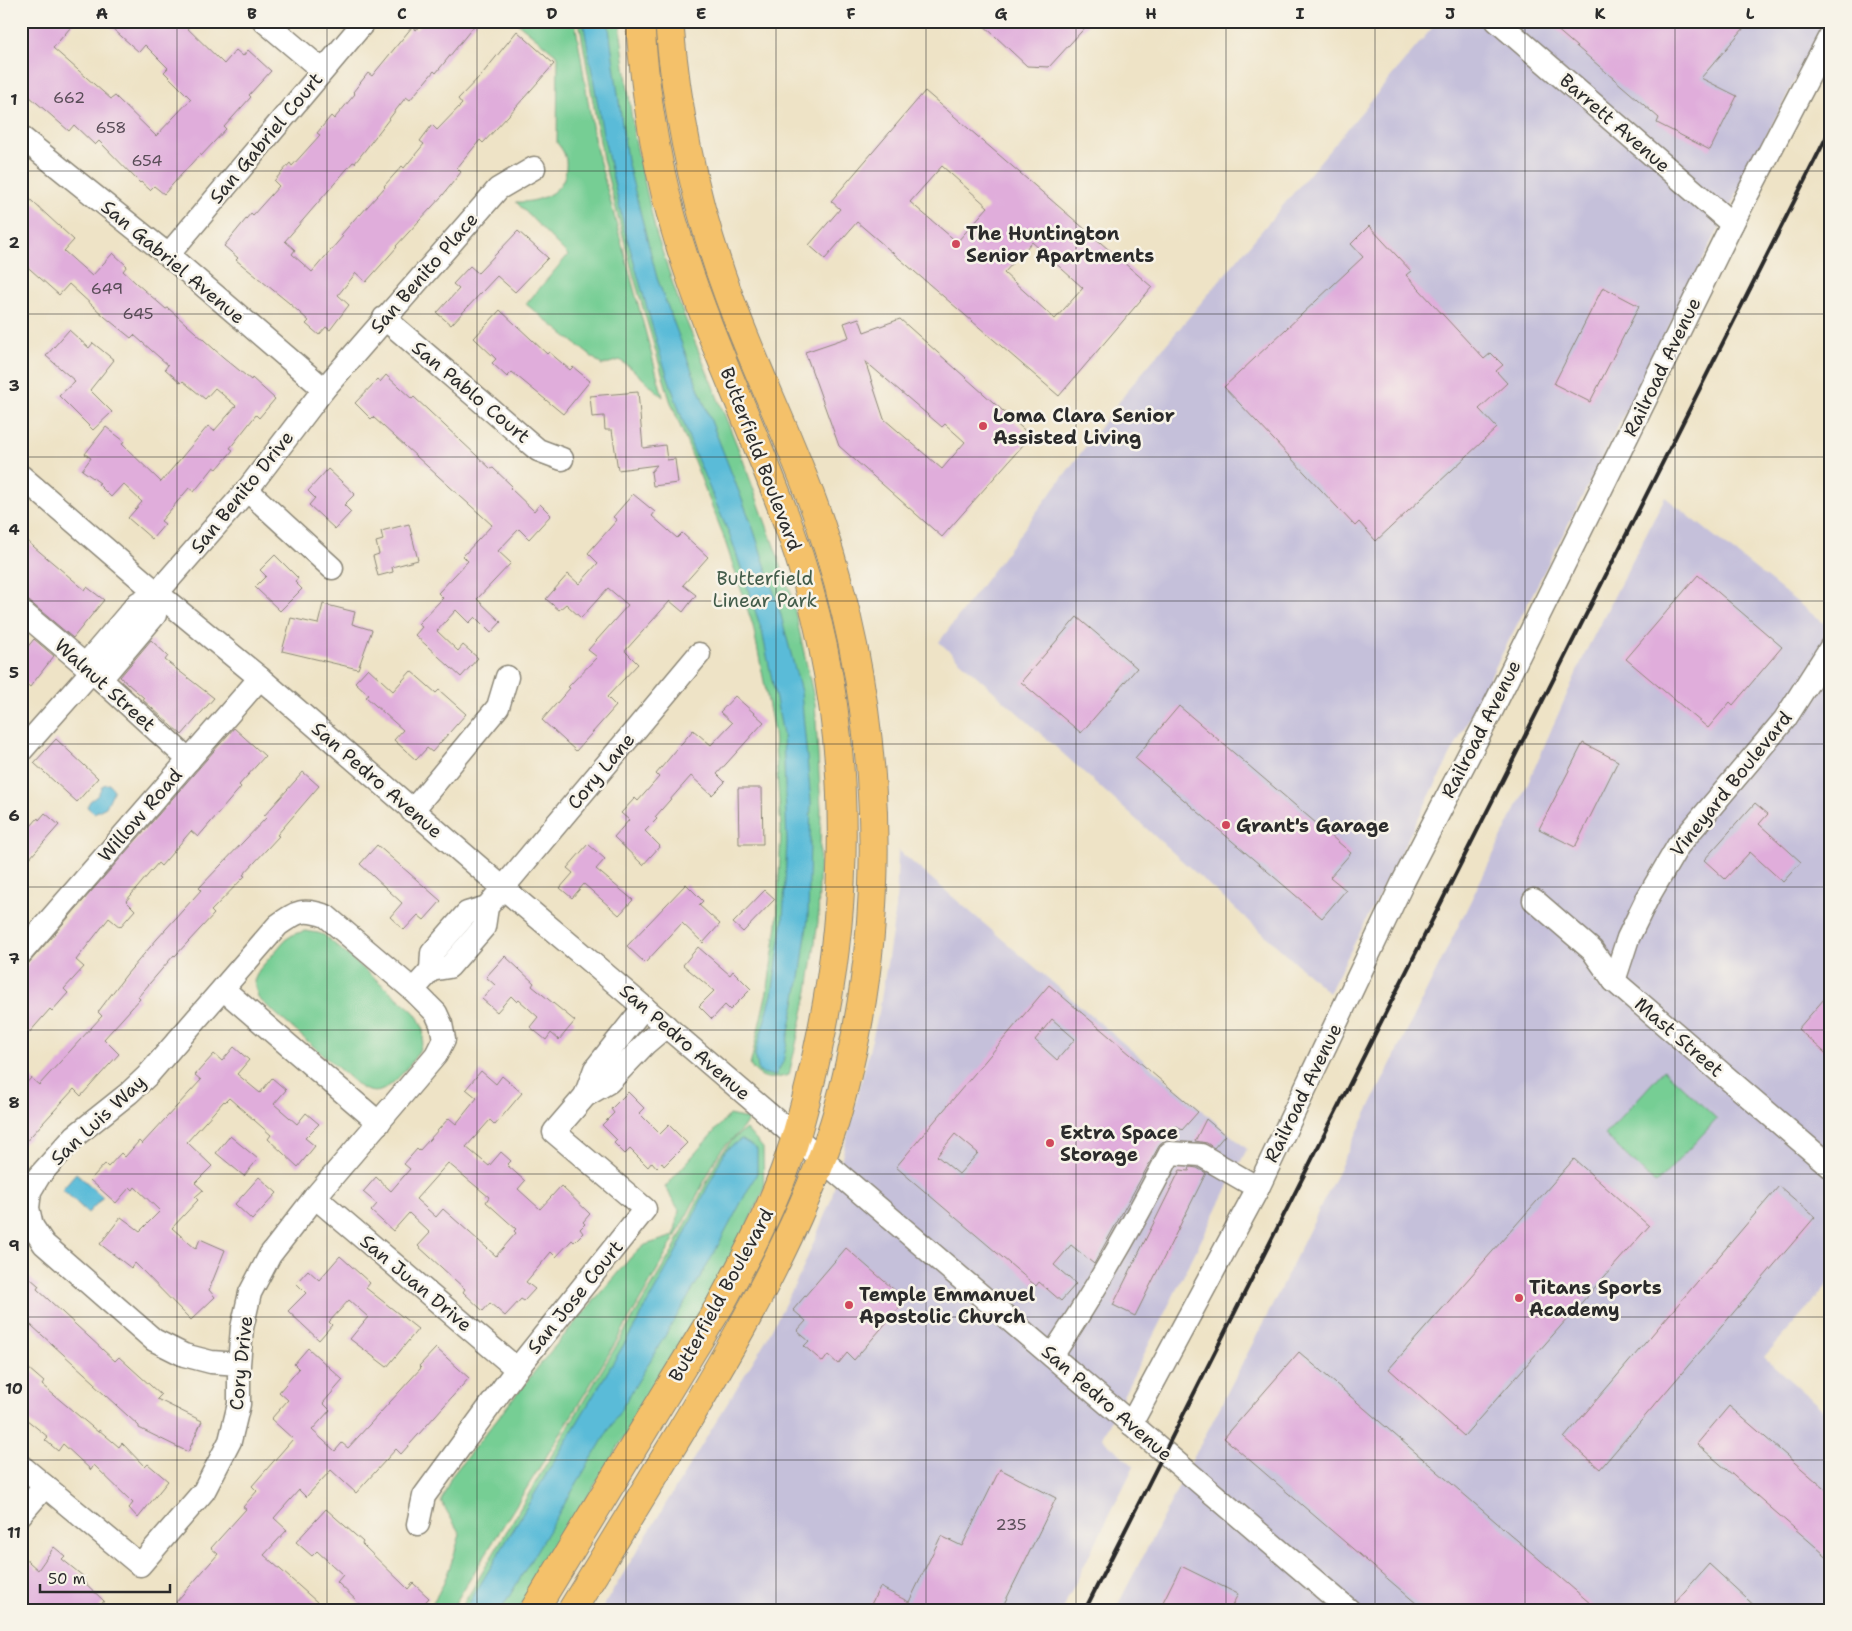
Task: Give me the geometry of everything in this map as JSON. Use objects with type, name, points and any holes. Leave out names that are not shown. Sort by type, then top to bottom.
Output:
[{"type":"main road","name":"Butterfield Boulevard","points":[[534,1610],[690,1354],[742,1264],[769,1208],[785,1170],[814,1069],[835,963],[839,923],[843,827],[835,711],[824,649],[810,590],[791,530],[698,299],[679,244],[663,185],[652,132],[640,21]]},
{"type":"main road","name":"Butterfield Boulevard","points":[[572,1610],[695,1408],[749,1315],[795,1221],[821,1159],[842,1094],[850,1062],[862,1004],[868,957],[872,896],[874,837],[871,774],[864,705],[847,615],[819,518],[796,458],[745,338],[708,234],[693,180],[682,128],[674,74],[670,21]]},
{"type":"street","points":[[264,21],[322,70]]},
{"type":"street","name":"San Gabriel Court","points":[[168,255],[365,21]]},
{"type":"street","name":"Barrett Avenue","points":[[1497,21],[1732,224]]},
{"type":"street","name":"Railroad Avenue","points":[[1131,1424],[1258,1188],[1404,880],[1493,708],[1732,224],[1831,34]]},
{"type":"street","name":"San Gabriel Avenue","points":[[21,137],[168,255],[324,389]]},
{"type":"street","name":"San Benito Place","points":[[324,389],[498,189],[534,168]]},
{"type":"street","name":"San Pablo Court","points":[[384,318],[538,450],[562,459]]},
{"type":"street","name":"San Benito Drive","points":[[21,751],[93,672],[138,603],[156,593],[247,490],[324,389]]},
{"type":"street","name":"San Pedro Avenue","points":[[21,476],[156,593],[260,678],[412,811],[1349,1610]]},
{"type":"street","points":[[247,490],[332,568]]},
{"type":"street","name":"Walnut Street","points":[[21,610],[93,672],[189,760]]},
{"type":"street","name":"Vineyard Boulevard","points":[[1614,980],[1628,938],[1647,899],[1678,846],[1785,719],[1831,647]]},
{"type":"street","name":"Cory Lane","points":[[503,888],[699,654]]},
{"type":"street","points":[[412,811],[498,707],[507,677]]},
{"type":"street","name":"Willow Road","points":[[21,953],[29,929],[189,760],[260,678]]},
{"type":"street","points":[[413,990],[431,970],[449,968],[484,927],[486,907],[503,888]]},
{"type":"street","name":"Mast Street","points":[[1534,900],[1592,950],[1614,980],[1831,1167]]},
{"type":"street","name":"San Luis Way","points":[[239,1364],[211,1362],[184,1356],[154,1340],[44,1244],[32,1226],[28,1208],[30,1191],[40,1176],[75,1136],[129,1093],[147,1076],[278,925],[290,916],[311,911],[326,916],[413,990]]},
{"type":"street","points":[[223,989],[379,1122]]},
{"type":"street","name":"Cory Drive","points":[[21,1466],[140,1566],[204,1491],[230,1441],[239,1404],[239,1364],[242,1328],[250,1293],[270,1254],[315,1197],[436,1055],[444,1039],[442,1024],[436,1013],[413,990]]},
{"type":"street","name":"San Jose Court","points":[[585,1096],[594,1068],[644,1007]]},
{"type":"street","name":"San Jose Court","points":[[418,1524],[424,1496],[517,1369],[645,1209],[554,1132],[585,1096],[609,1082],[646,1043],[666,1026]]},
{"type":"street","points":[[1052,1356],[1147,1199],[1170,1153],[1200,1155],[1258,1188]]},
{"type":"street","name":"San Juan Drive","points":[[315,1197],[517,1369]]},
{"type":"street","points":[[21,1514],[45,1486]]},
{"type":"shaded area","points":[[1438,21],[1825,21],[1329,993],[939,642],[1131,386]]},
{"type":"shaded area","points":[[1665,497],[1831,629],[1831,1281],[1764,1357],[1831,1417],[1831,1610],[1115,1610],[1273,1304],[1522,796],[1587,649]]},
{"type":"shaded area","points":[[898,850],[1247,1149],[1102,1438],[1134,1466],[1062,1610],[601,1610],[766,1340],[801,1273],[831,1200],[879,1012],[896,908]]},
{"type":"green space","points":[[515,21],[575,21],[595,144],[663,397],[620,360],[602,365],[526,304],[568,255],[516,202],[533,201],[556,190],[564,177],[566,161],[562,149],[557,143],[558,56]]},
{"type":"green space","name":"Butterfield Linear Park","points":[[579,21],[621,21],[621,35],[634,135],[656,233],[681,308],[743,460],[791,593],[815,703],[821,809],[818,922],[808,991],[789,1075],[777,1078],[763,1077],[750,1066],[768,987],[777,924],[781,829],[774,732],[753,626],[722,532],[670,400],[633,274],[603,159]]},
{"type":"green space","points":[[305,931],[324,935],[413,1011],[420,1021],[423,1028],[423,1040],[417,1053],[399,1077],[380,1091],[368,1091],[361,1088],[258,998],[254,981],[259,970],[285,940],[294,934]]},
{"type":"green space","points":[[1664,1070],[1717,1119],[1656,1184],[1605,1135]]},
{"type":"green space","points":[[729,1115],[748,1119],[743,1128],[719,1153],[676,1235],[615,1344],[451,1610],[427,1610],[443,1584],[460,1534],[441,1501],[451,1477],[550,1352],[632,1256],[645,1245],[674,1236],[679,1210],[665,1187]]},
{"type":"green space","points":[[746,1129],[763,1148],[764,1190],[729,1263],[518,1610],[460,1610],[673,1250],[720,1155],[734,1138]]},
{"type":"water","points":[[583,21],[608,21],[627,160],[657,278],[752,525],[779,608],[801,692],[811,802],[808,918],[801,972],[783,1062],[775,1076],[759,1072],[755,1054],[772,995],[783,921],[787,842],[783,734],[762,631],[732,541],[692,447],[661,357],[625,231],[603,134]]},
{"type":"water","points":[[109,784],[114,790],[106,807],[94,813],[87,807],[90,801],[97,796],[103,785]]},
{"type":"water","points":[[741,1139],[757,1149],[757,1173],[708,1264],[501,1610],[465,1610],[638,1321],[678,1248],[725,1151]]},
{"type":"water","points":[[76,1173],[103,1197],[88,1213],[62,1189]]},
{"type":"building","points":[[21,21],[76,21],[53,48],[111,99],[115,96],[156,136],[191,99],[164,72],[168,68],[145,45],[139,52],[104,21],[180,21],[224,64],[236,50],[243,56],[248,50],[271,71],[224,127],[226,129],[201,156],[200,154],[164,194],[154,186],[150,190],[140,183],[99,141],[95,145],[74,125],[69,131],[21,89]]},
{"type":"building","points":[[423,21],[478,21],[436,73],[434,71],[410,100],[406,97],[355,163],[353,162],[285,241],[295,250],[292,254],[312,272],[359,214],[402,166],[404,168],[424,144],[420,141],[432,125],[437,130],[462,104],[458,99],[483,73],[517,31],[554,64],[483,143],[480,140],[457,168],[461,172],[443,195],[366,282],[356,273],[338,295],[349,305],[330,330],[326,327],[319,335],[306,324],[309,321],[236,260],[238,258],[224,246],[251,213],[253,215],[279,186],[274,181],[290,163],[292,166],[320,135],[317,133],[331,116],[334,119],[355,94],[353,92],[368,73],[372,76],[412,27],[416,30]]},
{"type":"building","points":[[979,21],[1091,21],[1049,67],[1027,66]]},
{"type":"building","points":[[1547,21],[1750,21],[1701,78],[1737,96],[1710,150],[1657,123],[1659,118]]},
{"type":"building","name":"The Huntington Senior Apartments","points":[[925,91],[1152,287],[1059,396],[857,222],[825,259],[809,245],[840,209],[831,201]],"holes":[[[942,166],[988,207],[957,242],[910,202]],[[1032,242],[1083,288],[1055,319],[1004,273]]]},
{"type":"building","points":[[21,191],[74,240],[64,251],[92,276],[113,253],[127,266],[123,271],[136,283],[275,399],[259,418],[256,415],[230,448],[233,450],[217,469],[214,467],[194,492],[189,488],[161,521],[165,524],[152,539],[128,518],[142,502],[123,484],[111,497],[98,484],[100,483],[82,470],[91,458],[85,454],[106,427],[124,441],[122,444],[161,482],[208,426],[214,431],[236,406],[215,388],[205,399],[183,381],[181,383],[165,369],[168,365],[134,335],[131,338],[105,317],[69,284],[59,295],[21,261]]},
{"type":"building","points":[[1369,226],[1411,271],[1406,275],[1484,359],[1491,353],[1503,365],[1496,371],[1507,383],[1479,409],[1497,428],[1376,541],[1359,522],[1355,526],[1224,387],[1363,257],[1351,244]]},
{"type":"building","points":[[518,231],[548,258],[515,292],[497,276],[451,325],[437,313],[459,289],[453,284],[470,266],[478,273]]},
{"type":"building","points":[[1603,287],[1639,306],[1590,402],[1554,384]]},
{"type":"building","points":[[500,310],[547,354],[549,352],[570,370],[573,367],[590,381],[563,414],[512,372],[507,377],[492,363],[496,359],[474,338]]},
{"type":"building","name":"Loma Clara Senior Assisted Living","points":[[859,318],[864,332],[900,319],[1031,436],[942,537],[839,446],[805,352],[849,337],[844,323]],"holes":[[[865,361],[942,427],[945,424],[965,442],[942,469],[884,419]]]},
{"type":"building","points":[[69,330],[89,348],[93,343],[114,360],[90,390],[112,412],[93,430],[59,396],[75,381],[46,356]]},
{"type":"building","points":[[386,375],[412,399],[414,397],[491,469],[493,468],[534,511],[540,504],[551,515],[529,539],[519,529],[498,551],[511,563],[477,599],[501,622],[491,633],[475,617],[469,623],[456,610],[437,631],[458,651],[463,645],[478,658],[461,677],[415,635],[422,627],[418,624],[443,598],[438,593],[468,561],[463,556],[492,525],[373,417],[371,419],[355,403],[378,379],[380,382]]},
{"type":"building","points":[[638,392],[643,448],[665,445],[667,460],[675,459],[678,483],[653,486],[651,472],[657,465],[618,470],[612,430],[605,430],[604,416],[592,417],[590,396]]},
{"type":"building","points":[[328,469],[355,494],[344,505],[351,512],[335,529],[309,505],[315,498],[308,491]]},
{"type":"building","points":[[633,494],[655,512],[652,516],[677,538],[682,533],[708,557],[683,585],[696,595],[683,612],[670,601],[625,651],[638,664],[607,697],[616,706],[576,751],[542,720],[570,688],[568,687],[597,657],[588,650],[628,605],[608,588],[581,618],[566,604],[559,610],[546,599],[568,574],[579,584],[598,563],[588,553],[617,520],[613,517]]},
{"type":"building","points":[[409,524],[418,560],[392,567],[393,572],[378,576],[373,556],[379,554],[376,542],[383,540],[381,531]]},
{"type":"building","points":[[21,536],[85,590],[87,587],[104,600],[73,638],[29,601],[21,597]]},
{"type":"building","points":[[275,555],[298,578],[295,582],[302,589],[280,611],[255,587],[266,576],[260,570]]},
{"type":"building","points":[[1698,575],[1782,647],[1733,705],[1730,702],[1708,728],[1626,659]]},
{"type":"building","points":[[323,604],[355,612],[352,624],[372,630],[358,669],[282,651],[291,618],[318,624]]},
{"type":"building","points":[[1077,617],[1137,668],[1081,733],[1021,682]]},
{"type":"building","points":[[34,639],[54,656],[30,687],[21,679],[21,655]]},
{"type":"building","points":[[151,640],[168,656],[165,660],[214,698],[182,735],[120,677]]},
{"type":"building","points":[[368,668],[393,691],[411,671],[436,693],[439,690],[466,714],[432,752],[427,748],[416,760],[394,740],[403,730],[366,697],[369,695],[355,682]]},
{"type":"building","points":[[735,696],[764,722],[717,774],[725,782],[712,795],[691,776],[655,817],[657,819],[645,831],[660,846],[643,865],[614,837],[629,820],[621,813],[635,798],[638,801],[659,777],[656,774],[693,730],[711,745],[732,723],[720,712]]},
{"type":"building","points":[[1179,706],[1351,853],[1330,877],[1346,890],[1322,918],[1135,758]]},
{"type":"building","points":[[234,728],[265,756],[239,785],[241,787],[198,837],[191,831],[161,866],[158,863],[126,901],[135,910],[120,927],[109,918],[76,960],[84,967],[64,989],[68,993],[52,1011],[50,1009],[21,1042],[21,972]]},
{"type":"building","points":[[56,739],[98,778],[77,802],[34,763]]},
{"type":"building","points":[[1583,743],[1618,761],[1575,847],[1539,829]]},
{"type":"building","points":[[303,772],[319,786],[277,835],[279,836],[243,875],[245,876],[211,911],[214,914],[174,955],[138,997],[140,999],[104,1039],[119,1054],[81,1096],[74,1089],[21,1147],[21,1089],[31,1078],[39,1085],[102,1016],[98,1012],[126,975],[201,890],[199,888],[266,818],[264,816]]},
{"type":"building","points":[[738,788],[762,788],[763,844],[739,844]]},
{"type":"building","points":[[1755,803],[1768,814],[1759,824],[1801,862],[1783,882],[1750,852],[1725,879],[1704,860]]},
{"type":"building","points":[[45,813],[59,825],[21,868],[21,845],[27,839],[21,834],[21,818],[31,826]]},
{"type":"building","points":[[588,844],[605,859],[596,869],[633,900],[619,915],[584,884],[572,898],[560,888],[573,873],[567,868]]},
{"type":"building","points":[[377,845],[441,901],[424,920],[418,915],[404,930],[390,917],[402,903],[360,864]]},
{"type":"building","points":[[686,884],[703,901],[699,905],[720,924],[703,943],[682,923],[645,963],[627,946]]},
{"type":"building","points":[[765,890],[775,899],[743,932],[733,923]]},
{"type":"building","points":[[698,947],[730,975],[733,971],[751,989],[730,1010],[725,1005],[712,1019],[699,1006],[714,991],[683,965]]},
{"type":"building","points":[[505,956],[534,983],[532,986],[575,1021],[559,1040],[551,1033],[546,1040],[530,1027],[538,1017],[519,1000],[517,1002],[511,996],[497,1012],[482,999],[495,985],[486,977]]},
{"type":"building","points":[[1049,985],[1198,1112],[1182,1130],[1177,1126],[1159,1146],[1094,1264],[1071,1245],[1054,1265],[1076,1284],[1061,1301],[1039,1282],[1036,1286],[896,1167]],"holes":[[[1052,1019],[1075,1039],[1057,1060],[1035,1040]],[[955,1134],[978,1153],[959,1174],[937,1156]]]},
{"type":"building","points":[[1831,991],[1831,1058],[1798,1029]]},
{"type":"building","points":[[234,1047],[249,1060],[237,1074],[260,1093],[272,1078],[286,1090],[274,1104],[297,1124],[306,1113],[319,1124],[305,1138],[315,1146],[298,1167],[268,1139],[271,1135],[229,1098],[224,1101],[187,1142],[212,1166],[195,1183],[203,1190],[195,1197],[198,1200],[172,1228],[196,1249],[200,1239],[225,1250],[209,1290],[215,1297],[191,1320],[135,1263],[131,1268],[100,1244],[121,1217],[140,1231],[160,1211],[135,1187],[133,1190],[130,1187],[116,1203],[90,1180],[105,1164],[108,1167],[121,1153],[125,1157],[139,1141],[142,1144],[201,1080],[195,1075],[214,1054],[222,1061]]},
{"type":"building","points":[[481,1071],[496,1084],[502,1076],[522,1093],[495,1125],[490,1120],[466,1147],[489,1166],[501,1152],[511,1161],[507,1165],[525,1181],[518,1189],[540,1209],[561,1186],[590,1214],[580,1229],[583,1233],[574,1242],[572,1240],[556,1257],[551,1252],[526,1282],[535,1289],[524,1301],[521,1299],[505,1316],[490,1303],[483,1311],[463,1292],[465,1289],[418,1246],[430,1233],[409,1213],[393,1231],[371,1211],[377,1204],[363,1192],[376,1177],[391,1191],[410,1169],[404,1164],[417,1149],[419,1151],[449,1118],[456,1124],[477,1098],[466,1089]],"holes":[[[448,1163],[489,1197],[486,1202],[516,1229],[514,1231],[516,1233],[496,1256],[443,1209],[436,1217],[416,1199]]]},
{"type":"building","points":[[628,1092],[644,1108],[639,1113],[660,1134],[669,1125],[687,1143],[664,1166],[662,1163],[657,1168],[652,1162],[648,1167],[630,1149],[625,1154],[614,1143],[617,1140],[602,1125],[614,1113],[611,1109]]},
{"type":"building","points":[[1206,1119],[1225,1135],[1214,1148],[1207,1143],[1195,1141]]},
{"type":"building","points":[[230,1136],[258,1159],[244,1176],[216,1153]]},
{"type":"building","name":"Titans Sports Academy","points":[[1574,1159],[1649,1226],[1464,1436],[1389,1369]]},
{"type":"building","points":[[1190,1167],[1197,1168],[1206,1173],[1135,1316],[1113,1305],[1180,1170],[1189,1171]]},
{"type":"building","points":[[259,1177],[277,1193],[252,1220],[235,1204]]},
{"type":"building","points":[[1779,1186],[1815,1217],[1600,1469],[1564,1438]]},
{"type":"building","name":"Temple Emmanuel Apostolic Church","points":[[846,1248],[906,1300],[854,1360],[847,1353],[838,1364],[828,1355],[823,1362],[804,1346],[809,1341],[797,1331],[806,1321],[793,1310]]},
{"type":"building","points":[[340,1256],[370,1283],[366,1288],[418,1329],[387,1367],[350,1339],[368,1317],[349,1300],[329,1322],[332,1325],[319,1340],[288,1311],[306,1293],[296,1283],[308,1270],[319,1280]]},
{"type":"building","points":[[21,1270],[39,1286],[37,1289],[115,1361],[119,1357],[161,1395],[157,1399],[202,1421],[188,1452],[139,1428],[94,1385],[95,1383],[21,1316]]},
{"type":"building","points":[[308,1348],[343,1380],[323,1403],[330,1410],[312,1430],[335,1451],[342,1443],[348,1448],[421,1368],[419,1366],[436,1348],[469,1378],[401,1454],[396,1449],[356,1493],[331,1470],[306,1497],[299,1490],[274,1518],[287,1530],[264,1555],[326,1610],[185,1610],[176,1602],[218,1554],[211,1548],[246,1509],[243,1507],[257,1491],[252,1486],[293,1439],[271,1419],[288,1400],[279,1392],[299,1369],[294,1364]]},
{"type":"building","points":[[1299,1352],[1598,1610],[1424,1610],[1224,1438]]},
{"type":"building","points":[[21,1362],[44,1382],[42,1385],[98,1432],[99,1430],[119,1447],[122,1443],[145,1467],[148,1464],[168,1481],[138,1518],[129,1508],[133,1503],[94,1465],[91,1470],[63,1444],[58,1451],[45,1440],[48,1437],[21,1415]]},
{"type":"building","points":[[1729,1406],[1831,1494],[1831,1560],[1697,1444]]},
{"type":"building","points":[[1000,1469],[1056,1498],[1001,1610],[868,1610],[880,1587],[909,1602],[941,1536],[962,1546]]},
{"type":"building","points":[[326,1509],[363,1542],[362,1544],[408,1589],[413,1583],[429,1598],[418,1610],[353,1610],[359,1603],[337,1582],[343,1575],[317,1551],[312,1556],[296,1542]]},
{"type":"building","points":[[54,1547],[65,1556],[62,1559],[84,1577],[82,1580],[104,1601],[97,1610],[21,1610],[21,1555],[38,1570]]},
{"type":"building","points":[[1709,1564],[1759,1610],[1668,1610]]},
{"type":"building","points":[[1181,1566],[1238,1594],[1230,1610],[1159,1610]]},
{"type":"railway","points":[[1085,1610],[1831,128]]},
{"type":"place","name":"The Huntington Senior Apartments","points":[[956,244]]},
{"type":"place","name":"Loma Clara Senior Assisted Living","points":[[983,426]]},
{"type":"place","name":"Grant's Garage","points":[[1226,825]]},
{"type":"place","name":"Extra Space Storage","points":[[1050,1143]]},
{"type":"place","name":"Titans Sports Academy","points":[[1519,1298]]},
{"type":"place","name":"Temple Emmanuel Apostolic Church","points":[[849,1305]]}]
